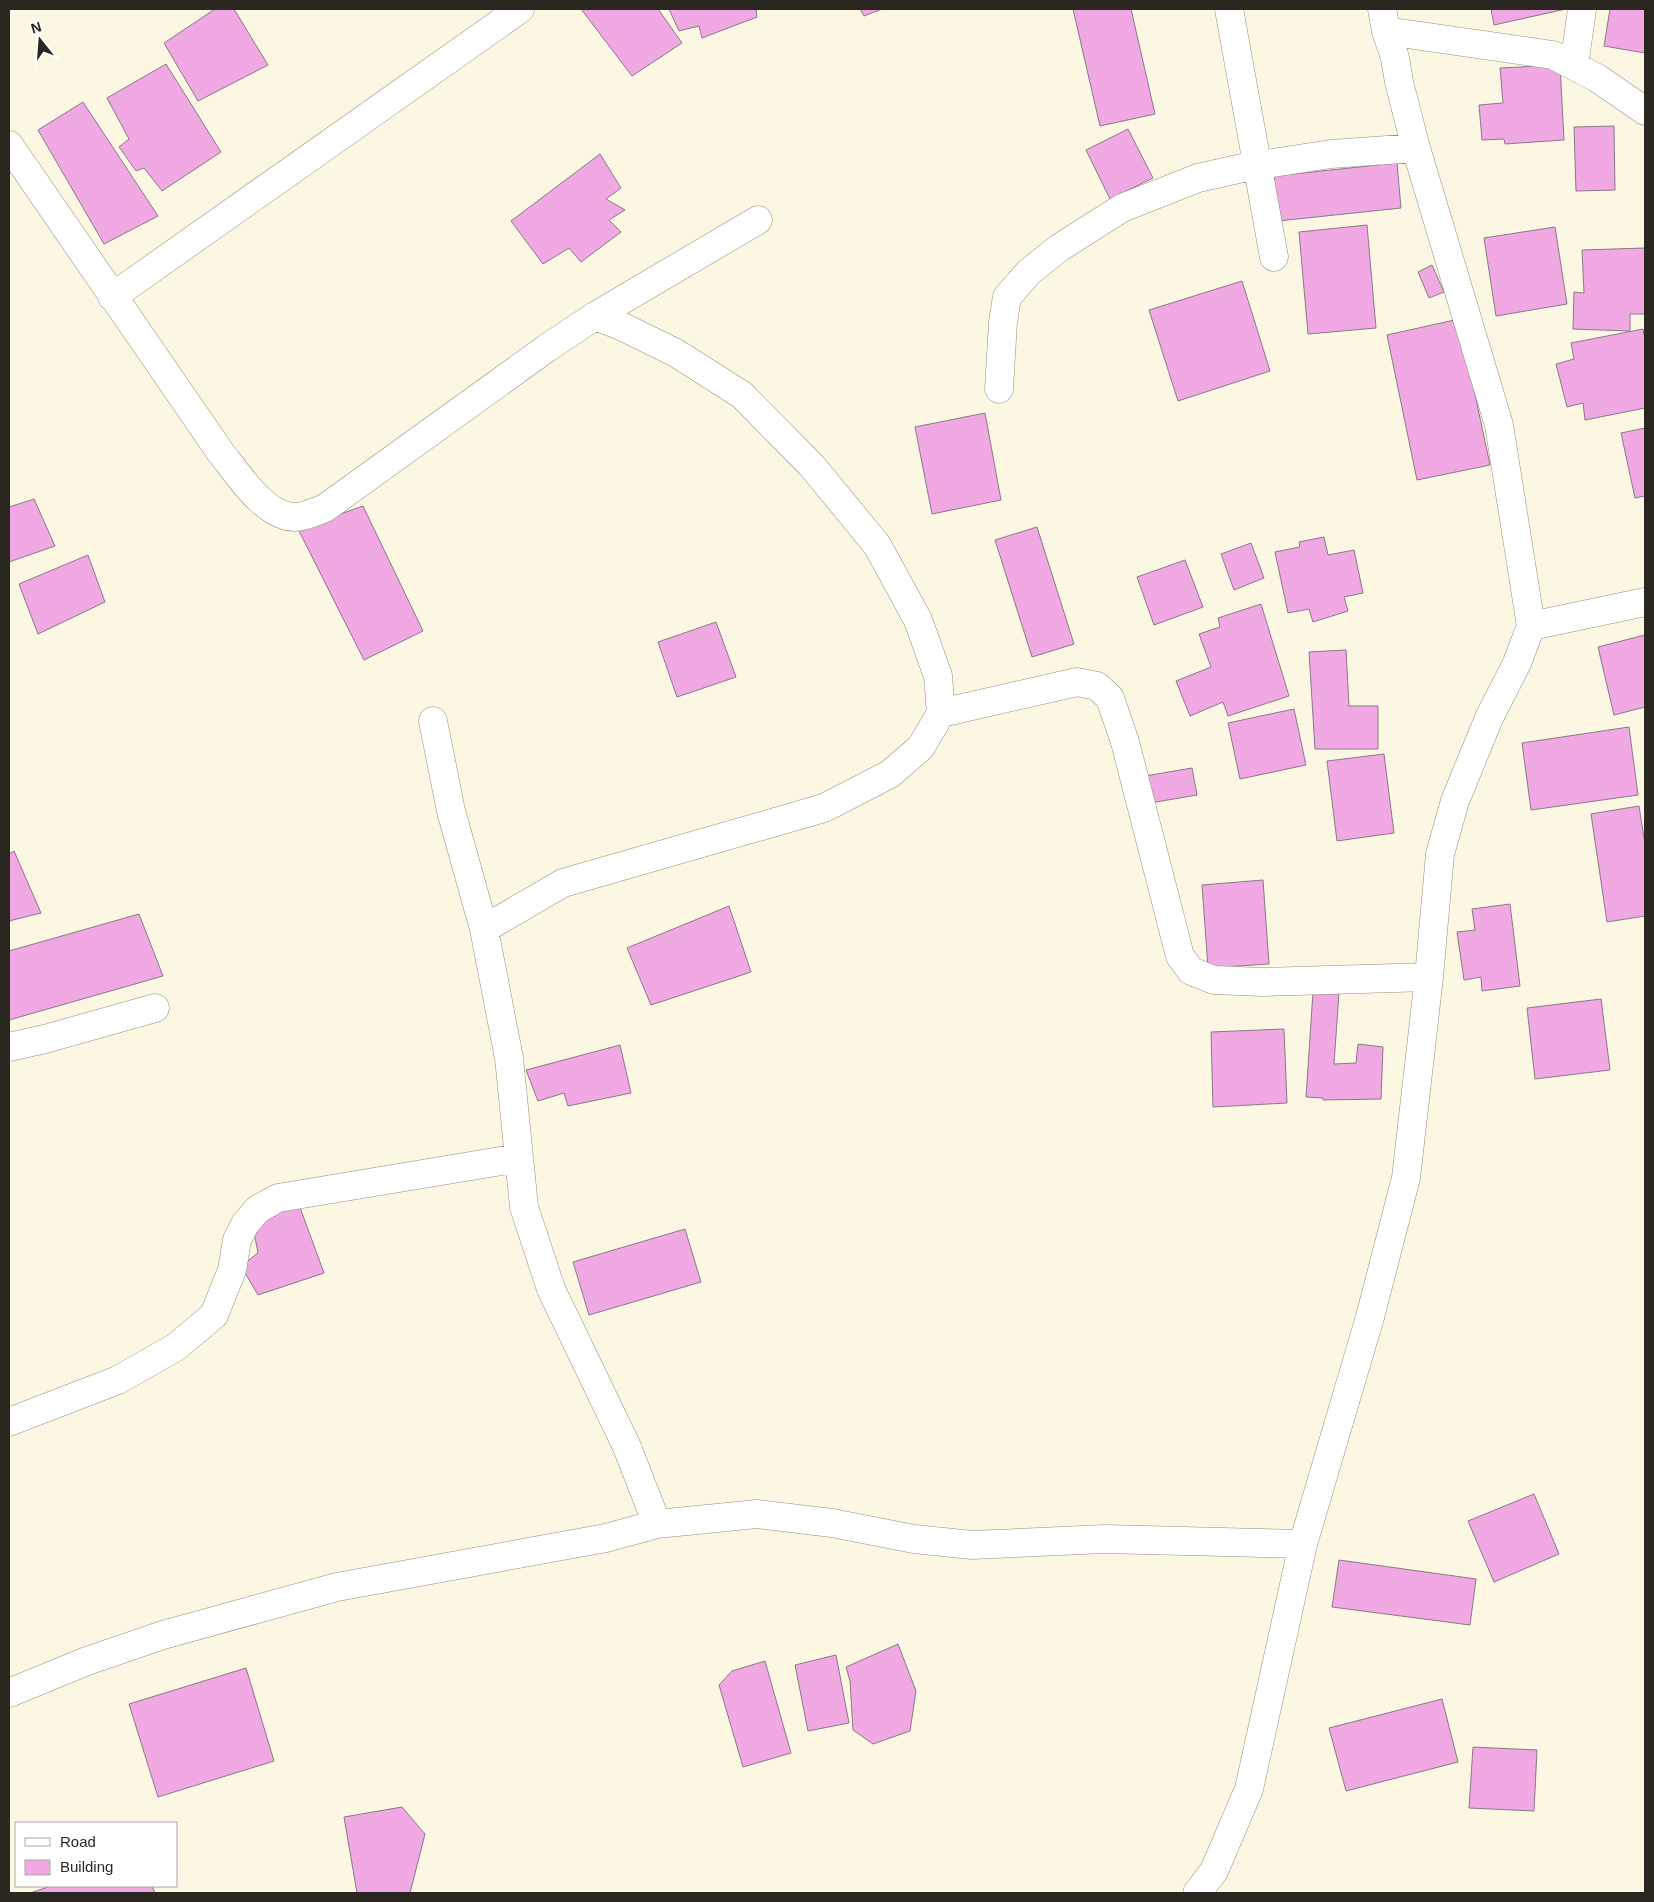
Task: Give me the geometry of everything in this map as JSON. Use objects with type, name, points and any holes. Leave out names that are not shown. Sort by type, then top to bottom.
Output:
[{"type":"street","points":[[112,297],[520,9]]},
{"type":"street","points":[[1229,9],[1274,258]]},
{"type":"street","points":[[1574,66],[1582,9]]},
{"type":"street","points":[[1200,1893],[1214,1871],[1249,1790],[1303,1544],[1370,1317],[1406,1178],[1429,978],[1440,854],[1455,801],[1489,718],[1517,662],[1531,626],[1499,425],[1416,148],[1384,20],[1553,55],[1597,78],[1645,111]]},
{"type":"street","points":[[9,145],[221,453],[252,493],[276,512],[296,517],[325,508],[547,348],[596,316],[758,220]]},
{"type":"street","points":[[999,389],[1003,322],[1007,297],[1028,272],[1059,248],[1122,208],[1198,178],[1331,154],[1416,148]]},
{"type":"street","points":[[484,929],[563,883],[824,808],[890,774],[921,747],[941,712],[938,676],[918,620],[877,545],[812,466],[742,395],[676,353],[596,316]]},
{"type":"street","points":[[1531,626],[1645,602]]},
{"type":"street","points":[[941,712],[1078,682],[1097,686],[1110,698],[1128,751],[1180,956],[1192,971],[1214,980],[1263,982],[1429,978]]},
{"type":"street","points":[[433,721],[452,811],[484,929],[509,1058],[524,1207],[550,1289],[626,1448],[657,1524]]},
{"type":"street","points":[[9,1046],[45,1039],[155,1008]]},
{"type":"street","points":[[9,1422],[118,1380],[176,1347],[214,1315],[232,1270],[237,1240],[245,1224],[258,1209],[278,1198],[519,1158]]},
{"type":"street","points":[[9,1693],[87,1661],[164,1635],[337,1587],[606,1538],[657,1524],[757,1514],[832,1523],[914,1539],[972,1545],[1105,1539],[1303,1544]]},
{"type":"building","points":[[215,9],[234,9],[268,65],[198,101],[164,43]]},
{"type":"building","points":[[581,9],[658,9],[682,43],[632,76]]},
{"type":"building","points":[[669,9],[756,9],[757,17],[702,38],[699,26],[679,31]]},
{"type":"building","points":[[860,9],[882,9],[864,16]]},
{"type":"building","points":[[1073,9],[1131,9],[1155,114],[1100,126]]},
{"type":"building","points":[[1491,9],[1566,9],[1494,25]]},
{"type":"building","points":[[1610,9],[1645,9],[1645,53],[1604,46]]},
{"type":"building","points":[[166,64],[221,152],[162,191],[144,168],[136,171],[119,147],[129,139],[107,98]]},
{"type":"building","points":[[1560,65],[1564,140],[1505,144],[1504,139],[1482,140],[1479,105],[1503,103],[1500,68]]},
{"type":"building","points":[[83,102],[158,216],[104,244],[38,130]]},
{"type":"building","points":[[1614,126],[1615,190],[1576,191],[1574,127]]},
{"type":"building","points":[[1128,129],[1153,178],[1110,199],[1086,150]]},
{"type":"building","points":[[600,154],[621,188],[606,199],[625,210],[609,220],[621,232],[581,262],[569,248],[543,264],[511,221]]},
{"type":"building","points":[[1397,163],[1401,208],[1278,221],[1274,176]]},
{"type":"building","points":[[1367,225],[1376,328],[1308,334],[1299,232]]},
{"type":"building","points":[[1555,227],[1567,304],[1496,316],[1484,238]]},
{"type":"building","points":[[1645,248],[1645,314],[1630,314],[1630,331],[1573,329],[1574,292],[1584,293],[1582,250]]},
{"type":"building","points":[[1432,265],[1444,292],[1429,298],[1418,272]]},
{"type":"building","points":[[1242,281],[1270,371],[1178,401],[1149,310]]},
{"type":"building","points":[[1459,319],[1490,465],[1417,480],[1387,335]]},
{"type":"building","points":[[1643,329],[1645,340],[1645,408],[1585,420],[1583,403],[1567,407],[1556,364],[1574,359],[1571,343]]},
{"type":"building","points":[[985,413],[1001,500],[932,514],[915,427]]},
{"type":"building","points":[[1645,428],[1645,496],[1635,498],[1621,433]]},
{"type":"building","points":[[34,499],[55,546],[9,562],[9,507]]},
{"type":"building","points":[[363,506],[423,631],[364,660],[298,529]]},
{"type":"building","points":[[1037,527],[1074,644],[1032,657],[995,540]]},
{"type":"building","points":[[1324,537],[1328,555],[1354,550],[1363,593],[1344,597],[1348,611],[1313,622],[1309,609],[1288,613],[1275,552],[1300,547],[1299,542]]},
{"type":"building","points":[[1251,543],[1264,578],[1234,590],[1221,554]]},
{"type":"building","points":[[88,555],[105,602],[38,634],[19,584]]},
{"type":"building","points":[[1185,560],[1203,607],[1154,625],[1137,577]]},
{"type":"building","points":[[1261,604],[1289,696],[1228,716],[1223,702],[1190,716],[1176,681],[1211,667],[1199,634],[1220,627],[1218,618]]},
{"type":"building","points":[[716,622],[736,677],[677,697],[658,642]]},
{"type":"building","points":[[1645,635],[1645,707],[1614,715],[1598,647]]},
{"type":"building","points":[[1346,650],[1349,706],[1378,706],[1378,749],[1315,749],[1309,652]]},
{"type":"building","points":[[1294,709],[1306,765],[1240,779],[1228,723]]},
{"type":"building","points":[[1629,727],[1638,795],[1531,810],[1522,743]]},
{"type":"building","points":[[1384,754],[1394,833],[1337,841],[1327,761]]},
{"type":"building","points":[[1192,768],[1197,795],[1150,803],[1145,776]]},
{"type":"building","points":[[1639,806],[1645,844],[1645,916],[1607,922],[1591,814]]},
{"type":"building","points":[[14,851],[41,913],[9,921],[9,854]]},
{"type":"building","points":[[1263,880],[1269,964],[1208,968],[1202,885]]},
{"type":"building","points":[[1510,904],[1520,986],[1482,991],[1481,977],[1464,980],[1457,932],[1475,930],[1472,909]]},
{"type":"building","points":[[729,906],[751,972],[651,1005],[627,948]]},
{"type":"building","points":[[139,914],[163,976],[9,1020],[9,951]]},
{"type":"building","points":[[1313,992],[1339,993],[1334,1064],[1356,1063],[1358,1044],[1383,1047],[1381,1099],[1323,1100],[1323,1098],[1306,1097]]},
{"type":"building","points":[[1601,999],[1610,1070],[1535,1079],[1527,1008]]},
{"type":"building","points":[[1284,1029],[1287,1103],[1213,1107],[1211,1032]]},
{"type":"building","points":[[620,1045],[631,1093],[568,1106],[564,1093],[538,1101],[526,1070]]},
{"type":"building","points":[[298,1202],[324,1273],[258,1295],[241,1266],[258,1253],[252,1222]]},
{"type":"building","points":[[685,1229],[701,1282],[589,1315],[573,1262]]},
{"type":"building","points":[[1534,1494],[1559,1554],[1494,1582],[1468,1521]]},
{"type":"building","points":[[1339,1560],[1476,1579],[1470,1625],[1332,1607]]},
{"type":"building","points":[[898,1644],[916,1691],[910,1731],[873,1744],[853,1730],[850,1681],[846,1667]]},
{"type":"building","points":[[836,1655],[849,1723],[808,1731],[795,1665]]},
{"type":"building","points":[[765,1661],[791,1753],[743,1767],[719,1685],[732,1671]]},
{"type":"building","points":[[246,1668],[274,1761],[158,1797],[129,1704]]},
{"type":"building","points":[[1442,1699],[1458,1762],[1346,1791],[1329,1728]]},
{"type":"building","points":[[1473,1747],[1537,1750],[1534,1811],[1469,1808]]},
{"type":"building","points":[[402,1807],[425,1834],[410,1893],[357,1893],[344,1817]]},
{"type":"building","points":[[48,1887],[152,1887],[155,1893],[30,1893]]}]
